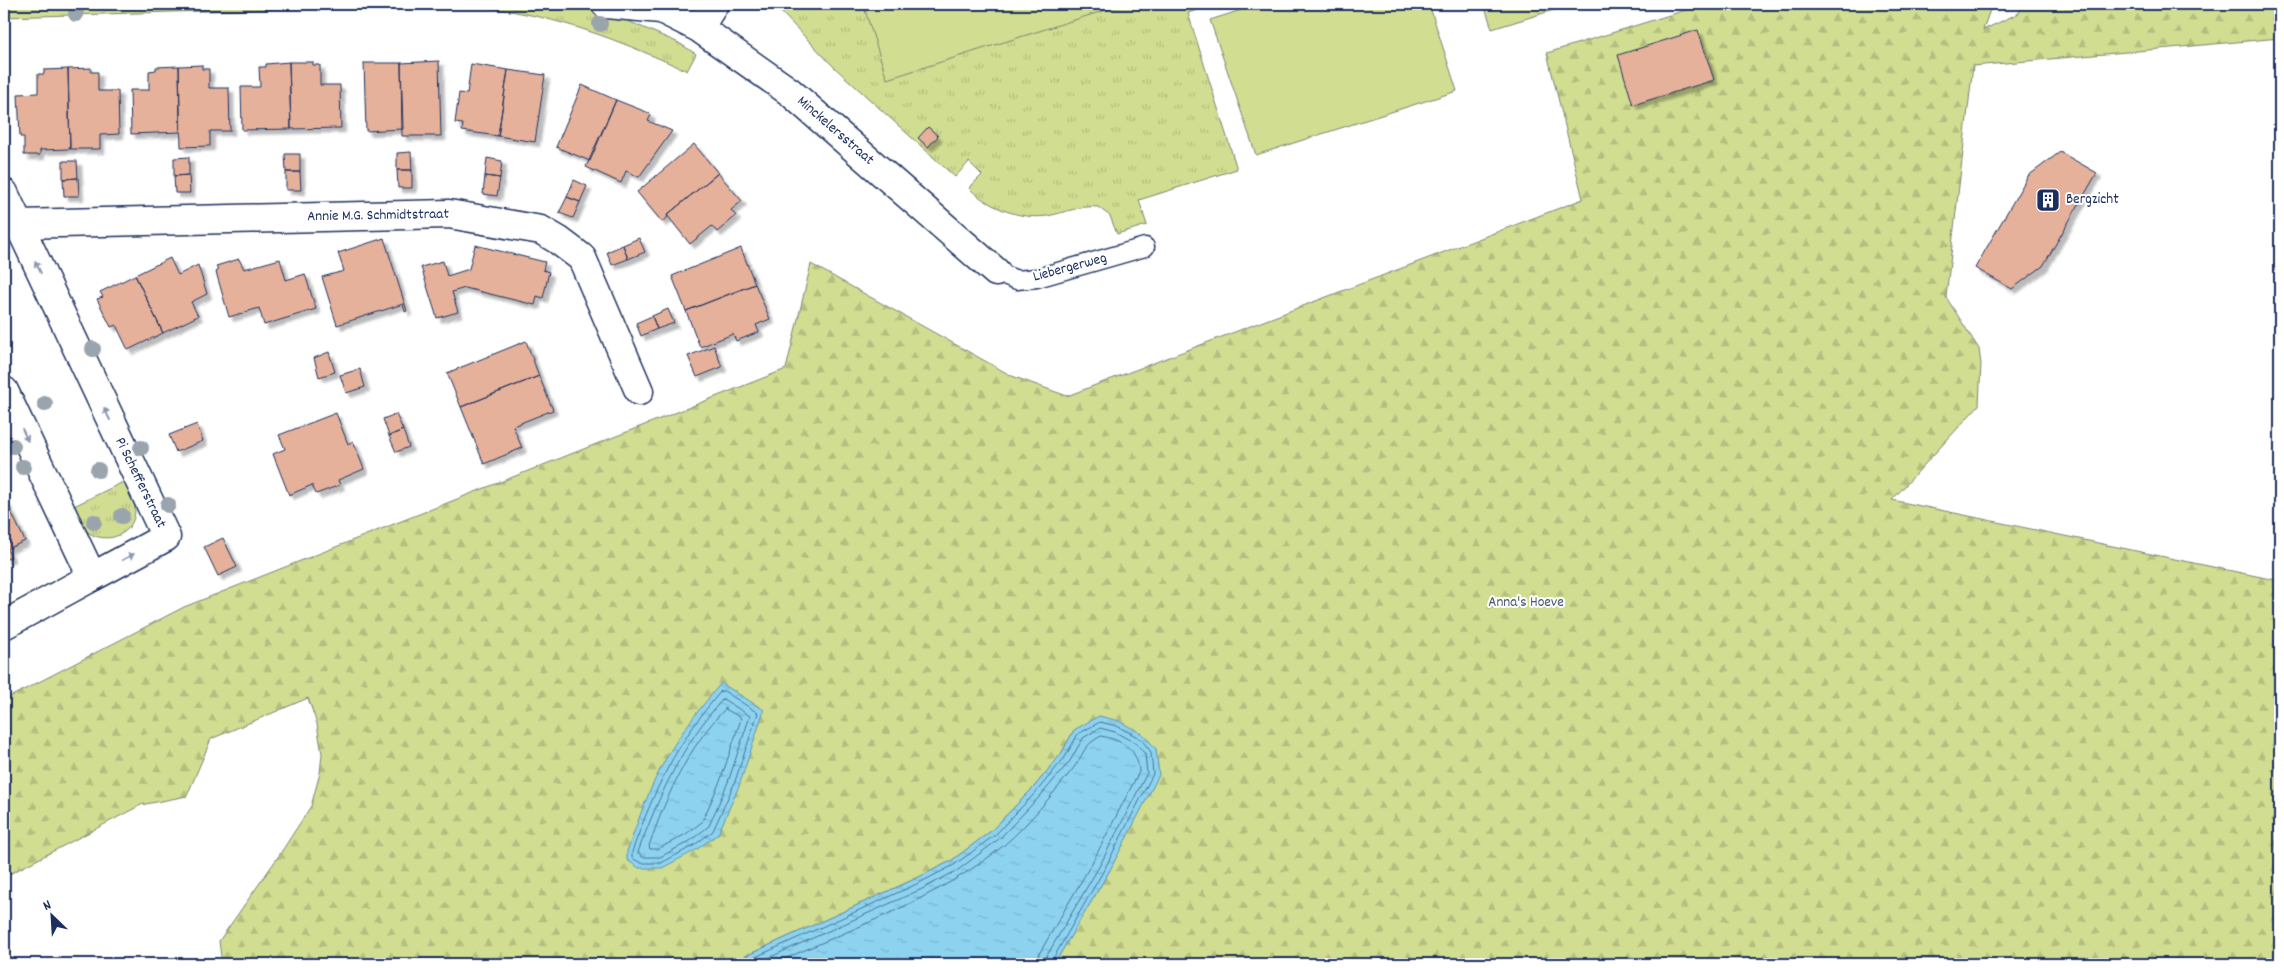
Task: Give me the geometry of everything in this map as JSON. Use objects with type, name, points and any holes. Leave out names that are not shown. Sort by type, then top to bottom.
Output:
[{"type":"street","name":"Minckelersstraat","points":[[606,4],[658,6],[699,28],[790,92],[996,272]]},
{"type":"street","points":[[699,28],[714,4]]},
{"type":"street","name":"Pi Schefferstraat","points":[[4,193],[166,538],[92,576]]},
{"type":"street","name":"Annie M.G. Schmidtstraat","points":[[18,224],[449,214],[540,230],[558,240],[582,258],[639,391]]},
{"type":"street","points":[[4,391],[92,576],[4,625]]},
{"type":"lane","name":"Liebergerweg","points":[[996,272],[1017,280],[1037,278],[1145,247]]},
{"type":"green space","points":[[4,4],[374,4],[374,6],[4,17]]},
{"type":"green space","points":[[386,4],[572,4],[614,15],[679,43],[696,54],[687,71],[643,51],[597,34],[528,14],[475,6],[386,7]]},
{"type":"green space","points":[[771,4],[1217,4],[1188,13],[1237,169],[1139,200],[1147,225],[1117,234],[1110,216],[1098,207],[1085,207],[1037,217],[1005,211],[985,201],[969,188],[982,175],[969,162],[955,177],[834,67]]},
{"type":"green space","points":[[863,4],[1125,4],[887,79]]},
{"type":"green space","points":[[1260,4],[1429,4],[1457,91],[1256,155],[1210,20]]},
{"type":"green space","points":[[1484,4],[1573,4],[1492,29]]},
{"type":"green space","name":"Anna's Hoeve","points":[[1705,4],[1992,4],[1983,30],[2019,13],[2022,4],[2280,4],[2280,38],[1973,66],[1946,297],[1979,349],[1981,364],[1979,405],[1892,500],[2280,581],[2280,964],[1054,964],[1110,870],[1074,730],[1061,754],[1034,787],[991,831],[951,861],[728,964],[222,964],[219,941],[311,806],[320,773],[322,754],[317,724],[308,698],[211,739],[187,796],[141,805],[4,877],[4,700],[184,607],[786,369],[811,264],[1012,376],[1067,396],[1583,199],[1547,53]]},
{"type":"green space","points":[[125,481],[135,506],[134,518],[130,525],[119,535],[112,537],[104,538],[86,531],[72,507]]},
{"type":"water","points":[[721,683],[764,710],[739,786],[718,834],[696,850],[662,868],[639,868],[627,860],[627,851],[650,790],[674,745]]},
{"type":"water","points":[[1099,716],[1119,721],[1144,735],[1156,749],[1159,775],[1110,870],[1054,964],[728,964],[951,861],[991,831],[1034,787],[1061,754],[1074,730]]},
{"type":"building","points":[[1698,30],[1714,80],[1633,105],[1618,55]]},
{"type":"building","points":[[439,61],[441,136],[402,136],[401,63]]},
{"type":"building","points":[[289,62],[313,62],[313,65],[320,65],[320,85],[340,85],[341,128],[291,129]]},
{"type":"building","points":[[289,62],[291,129],[242,130],[241,87],[260,87],[259,67],[266,67],[266,64]]},
{"type":"building","points":[[364,63],[401,63],[403,129],[366,131]]},
{"type":"building","points":[[471,64],[508,70],[498,136],[462,131],[463,124],[455,123],[459,93],[467,94]]},
{"type":"building","points":[[202,65],[202,69],[209,69],[209,88],[229,88],[230,131],[210,131],[210,146],[181,147],[179,66]]},
{"type":"building","points":[[179,66],[180,132],[131,134],[130,90],[149,90],[149,71],[156,70],[156,67]]},
{"type":"building","points":[[91,68],[91,72],[98,72],[98,91],[118,91],[119,134],[100,135],[100,149],[70,149],[68,69]]},
{"type":"building","points":[[68,69],[70,149],[40,150],[40,155],[24,155],[24,137],[20,137],[18,94],[38,93],[38,74],[44,74],[44,70]]},
{"type":"building","points":[[508,70],[545,75],[535,142],[498,136]]},
{"type":"building","points":[[582,85],[616,100],[590,161],[556,147]]},
{"type":"building","points":[[616,100],[649,113],[651,115],[648,121],[672,131],[639,177],[626,171],[621,183],[586,167]]},
{"type":"building","points":[[928,127],[938,136],[928,147],[918,138]]},
{"type":"building","points":[[694,144],[718,173],[667,215],[668,217],[662,222],[637,192]]},
{"type":"building","points":[[411,152],[412,170],[397,170],[397,153]]},
{"type":"building","name":"Bergzicht","points":[[2060,152],[2097,173],[2043,266],[2012,289],[1975,268],[2028,176]]},
{"type":"building","points":[[285,154],[300,154],[300,172],[286,172]]},
{"type":"building","points":[[189,157],[189,175],[174,176],[174,158]]},
{"type":"building","points":[[487,158],[502,161],[500,178],[485,176]]},
{"type":"building","points":[[63,161],[77,161],[78,178],[63,179]]},
{"type":"building","points":[[397,170],[412,170],[412,188],[398,188]]},
{"type":"building","points":[[286,172],[300,172],[301,190],[286,190]]},
{"type":"building","points":[[718,173],[742,201],[731,210],[736,216],[717,232],[712,226],[690,244],[667,215]]},
{"type":"building","points":[[189,175],[190,193],[175,193],[174,176]]},
{"type":"building","points":[[485,176],[500,178],[497,196],[483,194]]},
{"type":"building","points":[[78,178],[79,196],[64,196],[63,179]]},
{"type":"building","points":[[574,180],[587,186],[580,202],[567,197]]},
{"type":"building","points":[[567,197],[580,202],[573,218],[559,213]]},
{"type":"building","points":[[384,238],[407,311],[405,312],[403,304],[337,325],[322,277],[344,271],[338,253]]},
{"type":"building","points":[[639,238],[645,252],[628,259],[623,245]]},
{"type":"building","points":[[475,245],[545,262],[543,270],[549,272],[543,298],[537,296],[535,305],[465,288],[452,292],[458,312],[437,318],[421,267],[443,261],[447,276],[469,269]]},
{"type":"building","points":[[623,245],[628,259],[612,265],[607,252]]},
{"type":"building","points":[[741,248],[755,284],[686,311],[672,276]]},
{"type":"building","points":[[170,258],[178,275],[198,265],[207,294],[191,302],[198,316],[163,333],[135,275]]},
{"type":"building","points":[[239,259],[244,269],[280,259],[286,280],[305,274],[316,309],[264,325],[259,308],[229,317],[216,266]]},
{"type":"building","points":[[135,275],[163,333],[128,350],[116,325],[111,327],[97,299],[103,297],[100,292]]},
{"type":"building","points":[[755,284],[770,319],[756,325],[759,332],[736,341],[733,334],[700,347],[686,311]]},
{"type":"building","points":[[668,309],[674,323],[657,329],[652,316]]},
{"type":"building","points":[[652,316],[657,329],[641,336],[636,323]]},
{"type":"building","points":[[526,341],[539,376],[461,407],[447,373]]},
{"type":"building","points":[[714,346],[722,367],[697,377],[688,356]]},
{"type":"building","points":[[329,352],[335,372],[319,377],[314,358]]},
{"type":"building","points":[[360,369],[365,387],[346,393],[340,375]]},
{"type":"building","points":[[539,376],[553,410],[513,426],[522,448],[484,464],[461,407]]},
{"type":"building","points":[[336,413],[348,444],[353,441],[364,469],[338,480],[340,485],[316,494],[312,485],[289,495],[273,454],[285,449],[279,435]]},
{"type":"building","points":[[396,414],[403,430],[389,436],[383,419]]},
{"type":"building","points":[[197,424],[203,441],[176,452],[169,435]]},
{"type":"building","points":[[403,430],[409,447],[396,452],[389,436]]},
{"type":"building","points":[[7,503],[25,541],[7,549],[11,557],[4,560],[4,505]]},
{"type":"building","points":[[223,538],[237,567],[218,576],[204,547]]},
{"type":"place","name":"Bergzicht","points":[[2048,200]]}]
